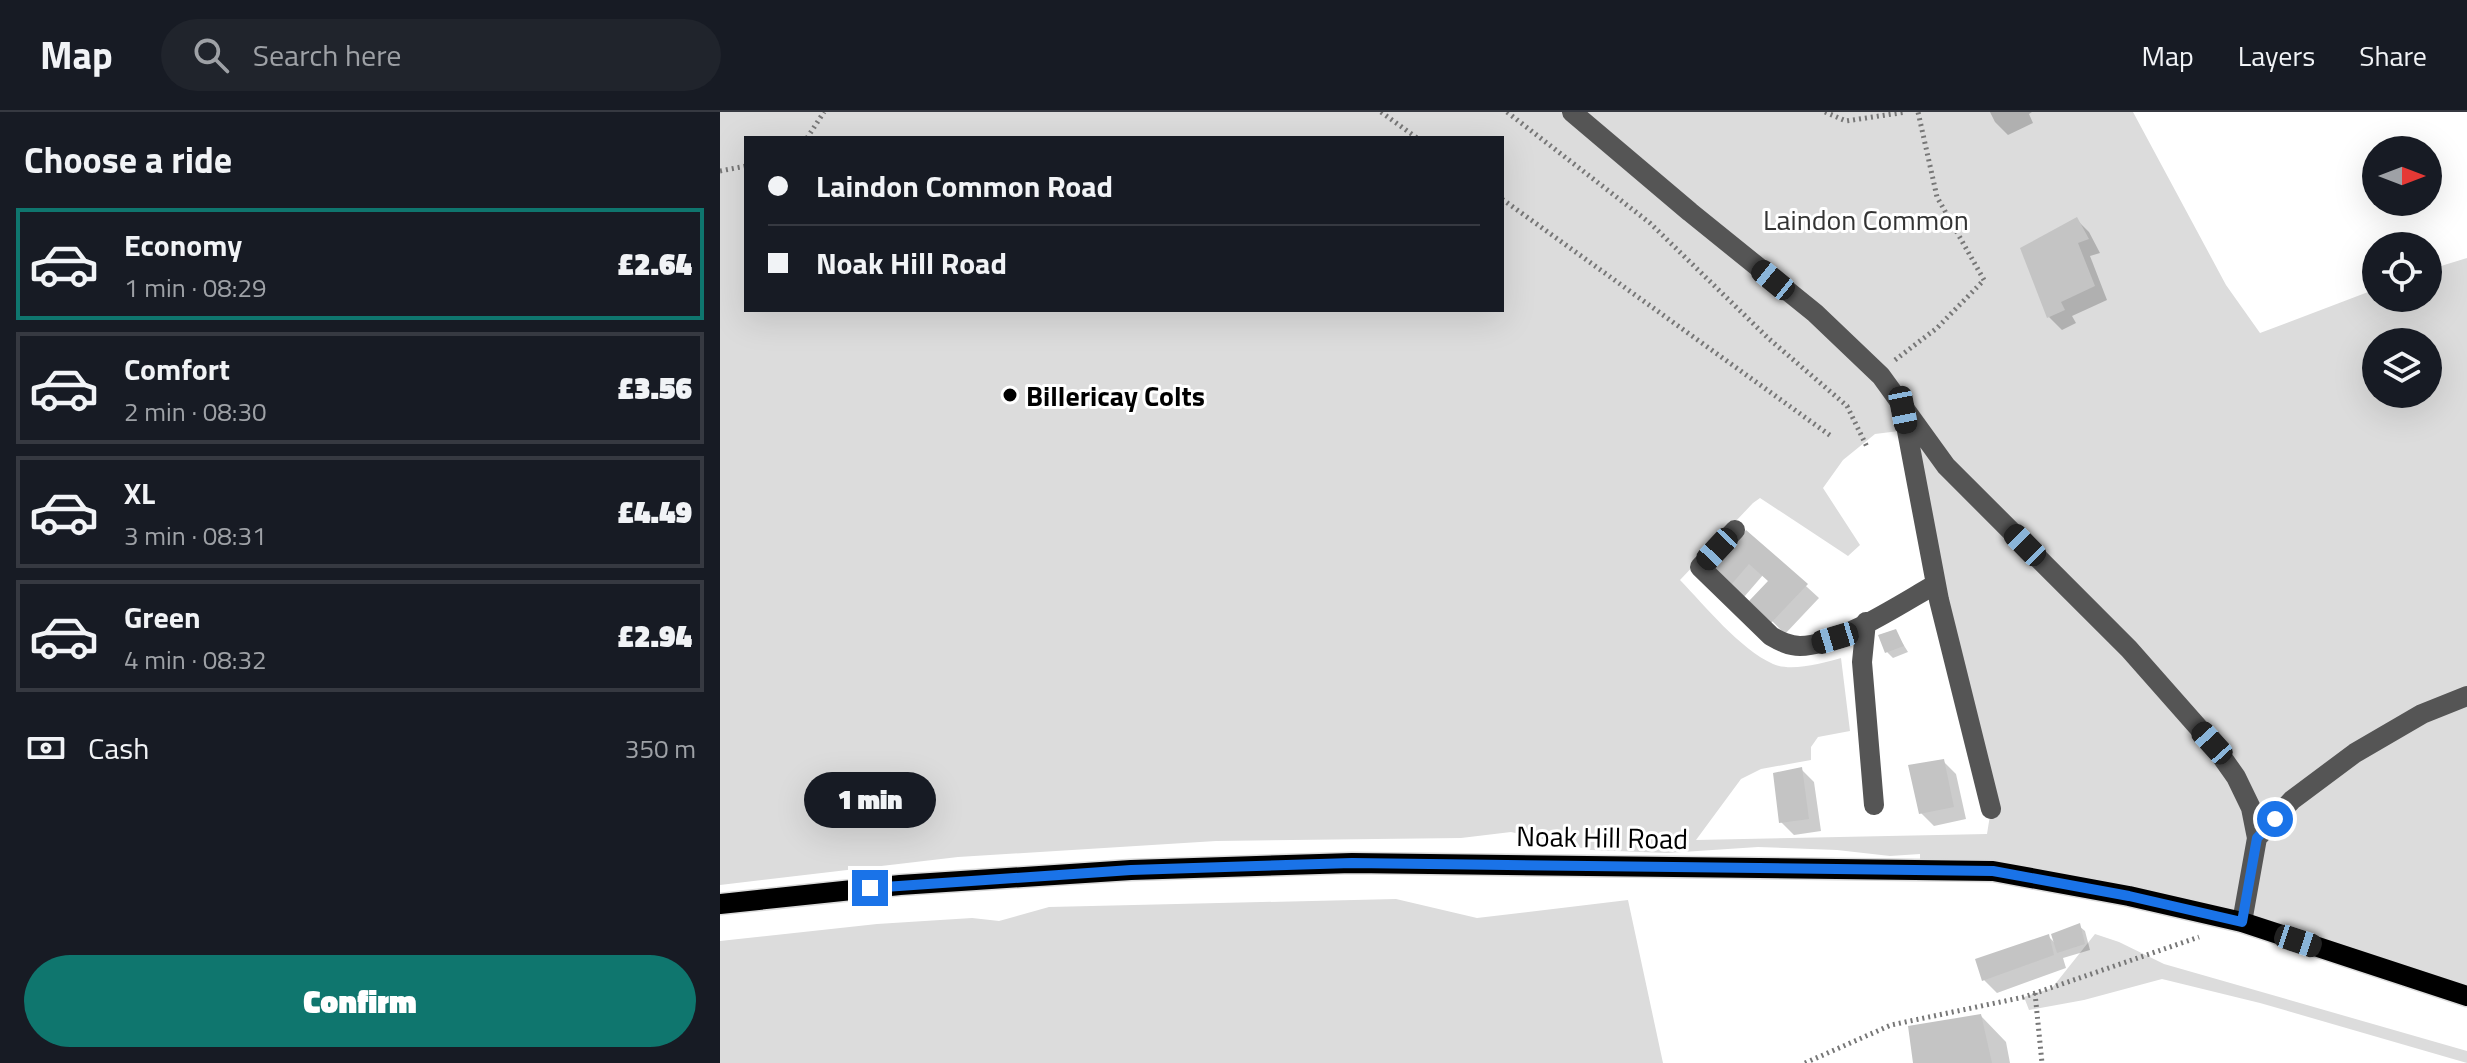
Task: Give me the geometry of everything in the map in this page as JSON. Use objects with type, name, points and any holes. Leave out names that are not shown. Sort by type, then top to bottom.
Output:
[{"type":"main road","name":"Noak Hill Road","points":[[720,904],[900,885],[1147,869],[1352,863],[1993,871],[2129,896],[2242,922],[2467,996]]},
{"type":"street","points":[[1572,112],[1815,313],[1881,376],[1946,466],[2129,649],[2212,743],[2236,777],[2251,808],[2257,838],[2242,922]]},
{"type":"street","points":[[1903,410],[1936,584],[1991,809]]},
{"type":"street","points":[[1735,530],[1700,567],[1771,636],[1784,643],[1808,646],[1835,638],[1936,584]]},
{"type":"street","points":[[1866,622],[1862,662],[1874,805]]},
{"type":"street","points":[[2257,838],[2292,800],[2355,753],[2422,714],[2467,696]]},
{"type":"path","points":[[808,136],[824,112]]},
{"type":"path","points":[[1381,112],[1414,136]]},
{"type":"path","points":[[1507,112],[1650,223],[1768,338],[1847,406],[1868,449]]},
{"type":"path","points":[[1825,112],[1846,121],[1906,112]]},
{"type":"path","points":[[1881,376],[1888,365],[1937,328],[1984,280],[1937,197],[1918,112]]},
{"type":"path","points":[[720,171],[744,166]]},
{"type":"path","points":[[1504,200],[1831,436]]},
{"type":"path","points":[[1805,1063],[1891,1025],[2035,993],[2242,922]]},
{"type":"path","points":[[2035,993],[2042,1063]]},
{"type":"green space","name":"Laindon Common","points":[[720,112],[2133,112],[2226,285],[2260,333],[2362,294],[2362,312],[2442,312],[2442,266],[2467,258],[2467,997],[2129,896],[1920,870],[1920,854],[1890,856],[1758,847],[1667,853],[1591,850],[1511,832],[1461,838],[1216,841],[958,857],[720,885]],"holes":[[[1907,430],[1991,809],[1987,834],[1696,840],[1741,779],[1761,769],[1811,760],[1811,747],[1818,737],[1850,731],[1841,658],[1798,667],[1773,664],[1736,638],[1680,580],[1760,498],[1848,556],[1860,545],[1823,488],[1843,460],[1875,434]]]},
{"type":"green space","points":[[1396,899],[1477,918],[1628,900],[1663,1063],[720,1063],[720,941],[877,924],[972,918],[999,921],[1049,907]]},
{"type":"green space","points":[[2095,934],[2164,964],[2467,1051],[2467,1063],[2260,1003],[2162,979],[2084,1000],[2029,1010],[2024,997],[2052,988]]},
{"type":"building","points":[[2077,217],[2089,239],[2078,243],[2095,286],[2061,302],[2065,310],[2047,318],[2020,248]]},
{"type":"building","points":[[1746,530],[1808,584],[1771,623],[1749,601],[1768,581],[1749,564],[1730,586],[1712,569]]},
{"type":"building","points":[[1896,629],[1904,646],[1885,653],[1878,635]]},
{"type":"building","points":[[1944,759],[1954,807],[1919,814],[1908,765]]},
{"type":"building","points":[[1802,767],[1809,819],[1779,823],[1773,773]]},
{"type":"building","points":[[2080,923],[2085,944],[2057,953],[2051,934]]},
{"type":"building","points":[[2049,934],[2054,955],[1982,981],[1975,959]]},
{"type":"building","points":[[1981,1014],[1992,1063],[1913,1063],[1908,1026]]},
{"type":"place","name":"Billericay Colts","points":[[1010,395]]},
{"type":"route","points":[[870,888],[1131,870],[1352,863],[1993,871],[2129,896],[2242,922],[2257,838],[2275,819]]}]
